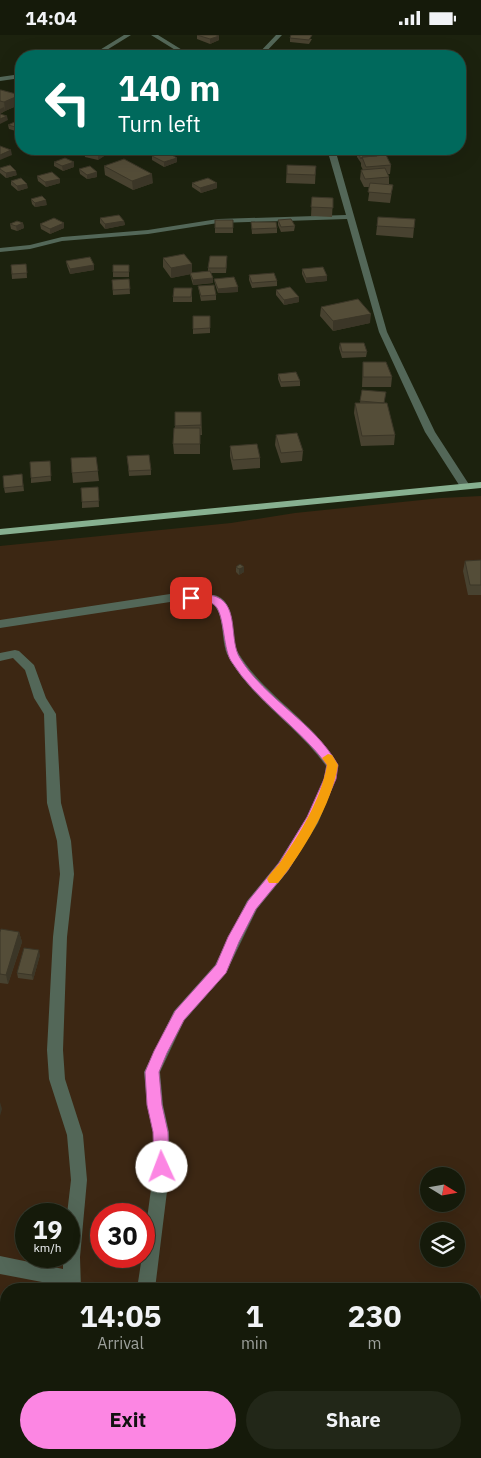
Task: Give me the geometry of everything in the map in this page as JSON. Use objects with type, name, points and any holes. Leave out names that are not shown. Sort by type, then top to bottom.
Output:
[{"type":"main road","points":[[0,532],[481,485]]},
{"type":"street","points":[[103,50],[128,35]]},
{"type":"street","points":[[154,35],[179,50]]},
{"type":"street","points":[[265,50],[279,35]]},
{"type":"street","points":[[0,79],[15,77]]},
{"type":"street","points":[[333,155],[383,331],[430,432],[465,486]]},
{"type":"street","points":[[0,250],[30,247],[62,239],[148,232],[218,221],[350,217]]},
{"type":"street","points":[[0,623],[170,598],[215,599],[224,608],[230,648],[234,659],[250,679],[317,744],[332,765],[330,779],[313,819],[283,867],[252,905],[221,969],[180,1015],[152,1072],[154,1105],[161,1132],[162,1167],[147,1283]]},
{"type":"street","points":[[0,657],[15,654],[30,668],[40,698],[50,714],[54,761],[54,803],[64,841],[67,874],[60,937],[56,1050],[58,1079],[75,1135],[79,1180],[71,1257],[72,1283]]},
{"type":"street","points":[[0,1265],[68,1283]]},
{"type":"shaded area","points":[[481,496],[481,1283],[0,1283],[0,546],[231,523],[295,513],[441,498]]},
{"type":"building","points":[[197,35],[216,35],[219,36],[210,39]]},
{"type":"building","points":[[291,35],[312,35],[309,40],[290,38]]},
{"type":"building","points":[[0,90],[15,94],[15,97],[4,102],[0,101]]},
{"type":"building","points":[[0,114],[7,116],[0,119]]},
{"type":"building","points":[[15,122],[15,127],[8,125]]},
{"type":"building","points":[[0,146],[11,150],[0,155]]},
{"type":"building","points":[[172,155],[177,158],[164,162],[152,156]]},
{"type":"building","points":[[359,155],[377,156],[362,157],[361,159]]},
{"type":"building","points":[[386,155],[391,165],[366,167],[362,157]]},
{"type":"building","points":[[65,158],[74,162],[62,166],[54,162]]},
{"type":"building","points":[[124,159],[152,174],[132,181],[104,166]]},
{"type":"building","points":[[10,165],[16,171],[6,173],[0,169],[0,168]]},
{"type":"building","points":[[287,165],[316,166],[315,175],[287,174]]},
{"type":"building","points":[[90,166],[97,172],[87,175],[79,169]]},
{"type":"building","points":[[385,168],[389,177],[365,179],[361,170]]},
{"type":"building","points":[[52,172],[60,179],[45,182],[37,176]]},
{"type":"building","points":[[21,178],[27,184],[17,186],[11,181]]},
{"type":"building","points":[[208,178],[217,183],[200,188],[192,183]]},
{"type":"building","points":[[370,183],[393,185],[391,194],[368,192]]},
{"type":"building","points":[[42,196],[46,200],[35,203],[31,199]]},
{"type":"building","points":[[312,197],[333,198],[333,208],[311,207]]},
{"type":"building","points":[[119,215],[124,221],[105,224],[100,218]]},
{"type":"building","points":[[378,217],[415,219],[414,228],[377,226]]},
{"type":"building","points":[[54,218],[64,223],[50,229],[40,224]]},
{"type":"building","points":[[291,219],[295,226],[281,227],[278,220]]},
{"type":"building","points":[[215,220],[233,220],[233,228],[215,228]]},
{"type":"building","points":[[17,221],[23,223],[16,226],[10,224]]},
{"type":"building","points":[[251,222],[276,222],[277,228],[252,229]]},
{"type":"building","points":[[184,254],[192,264],[171,268],[163,258]]},
{"type":"building","points":[[210,256],[227,256],[226,268],[208,268]]},
{"type":"building","points":[[90,257],[94,265],[70,269],[66,261]]},
{"type":"building","points":[[26,264],[27,273],[12,274],[11,265]]},
{"type":"building","points":[[113,265],[129,265],[129,272],[113,272]]},
{"type":"building","points":[[323,267],[327,276],[306,278],[302,269]]},
{"type":"building","points":[[210,271],[213,278],[193,280],[190,273]]},
{"type":"building","points":[[274,273],[277,281],[252,283],[249,275]]},
{"type":"building","points":[[234,277],[238,287],[218,289],[214,279]]},
{"type":"building","points":[[129,279],[130,289],[113,290],[112,280]]},
{"type":"building","points":[[214,285],[216,295],[201,296],[198,286]]},
{"type":"building","points":[[290,287],[299,297],[284,300],[276,290]]},
{"type":"building","points":[[174,288],[192,288],[191,297],[173,297]]},
{"type":"building","points":[[358,299],[371,314],[333,321],[321,307]]},
{"type":"building","points":[[193,316],[210,316],[210,328],[193,329]]},
{"type":"building","points":[[340,343],[364,343],[367,352],[342,352]]},
{"type":"building","points":[[363,362],[386,362],[392,377],[363,377]]},
{"type":"building","points":[[296,372],[300,381],[281,382],[278,374]]},
{"type":"building","points":[[362,390],[386,392],[384,403],[360,401]]},
{"type":"building","points":[[355,403],[387,403],[395,435],[362,436]]},
{"type":"building","points":[[175,412],[201,412],[201,425],[175,426]]},
{"type":"building","points":[[174,428],[200,428],[200,444],[173,444]]},
{"type":"building","points":[[297,433],[303,451],[281,453],[276,435]]},
{"type":"building","points":[[257,444],[260,458],[233,460],[230,446]]},
{"type":"building","points":[[149,455],[151,470],[129,471],[127,456]]},
{"type":"building","points":[[96,457],[98,471],[72,473],[71,458]]},
{"type":"building","points":[[50,461],[51,476],[31,478],[30,462]]},
{"type":"building","points":[[22,474],[23,486],[4,488],[3,476]]},
{"type":"building","points":[[98,487],[99,501],[82,502],[81,488]]},
{"type":"building","points":[[481,560],[481,585],[470,585],[465,561]]},
{"type":"building","points":[[240,564],[244,567],[239,569],[236,567]]},
{"type":"building","points":[[1,929],[19,932],[6,975],[0,974]]},
{"type":"building","points":[[24,948],[39,950],[32,975],[17,973]]},
{"type":"slow traffic","points":[[273,879],[283,867],[313,819],[330,779],[332,765],[328,758]]},
{"type":"route","points":[[162,1167],[161,1132],[154,1105],[152,1072],[180,1015],[221,969],[252,905],[283,867],[313,819],[330,779],[332,765],[317,744],[282,712],[250,679],[234,659],[230,648],[224,608],[215,599],[191,598]]}]
